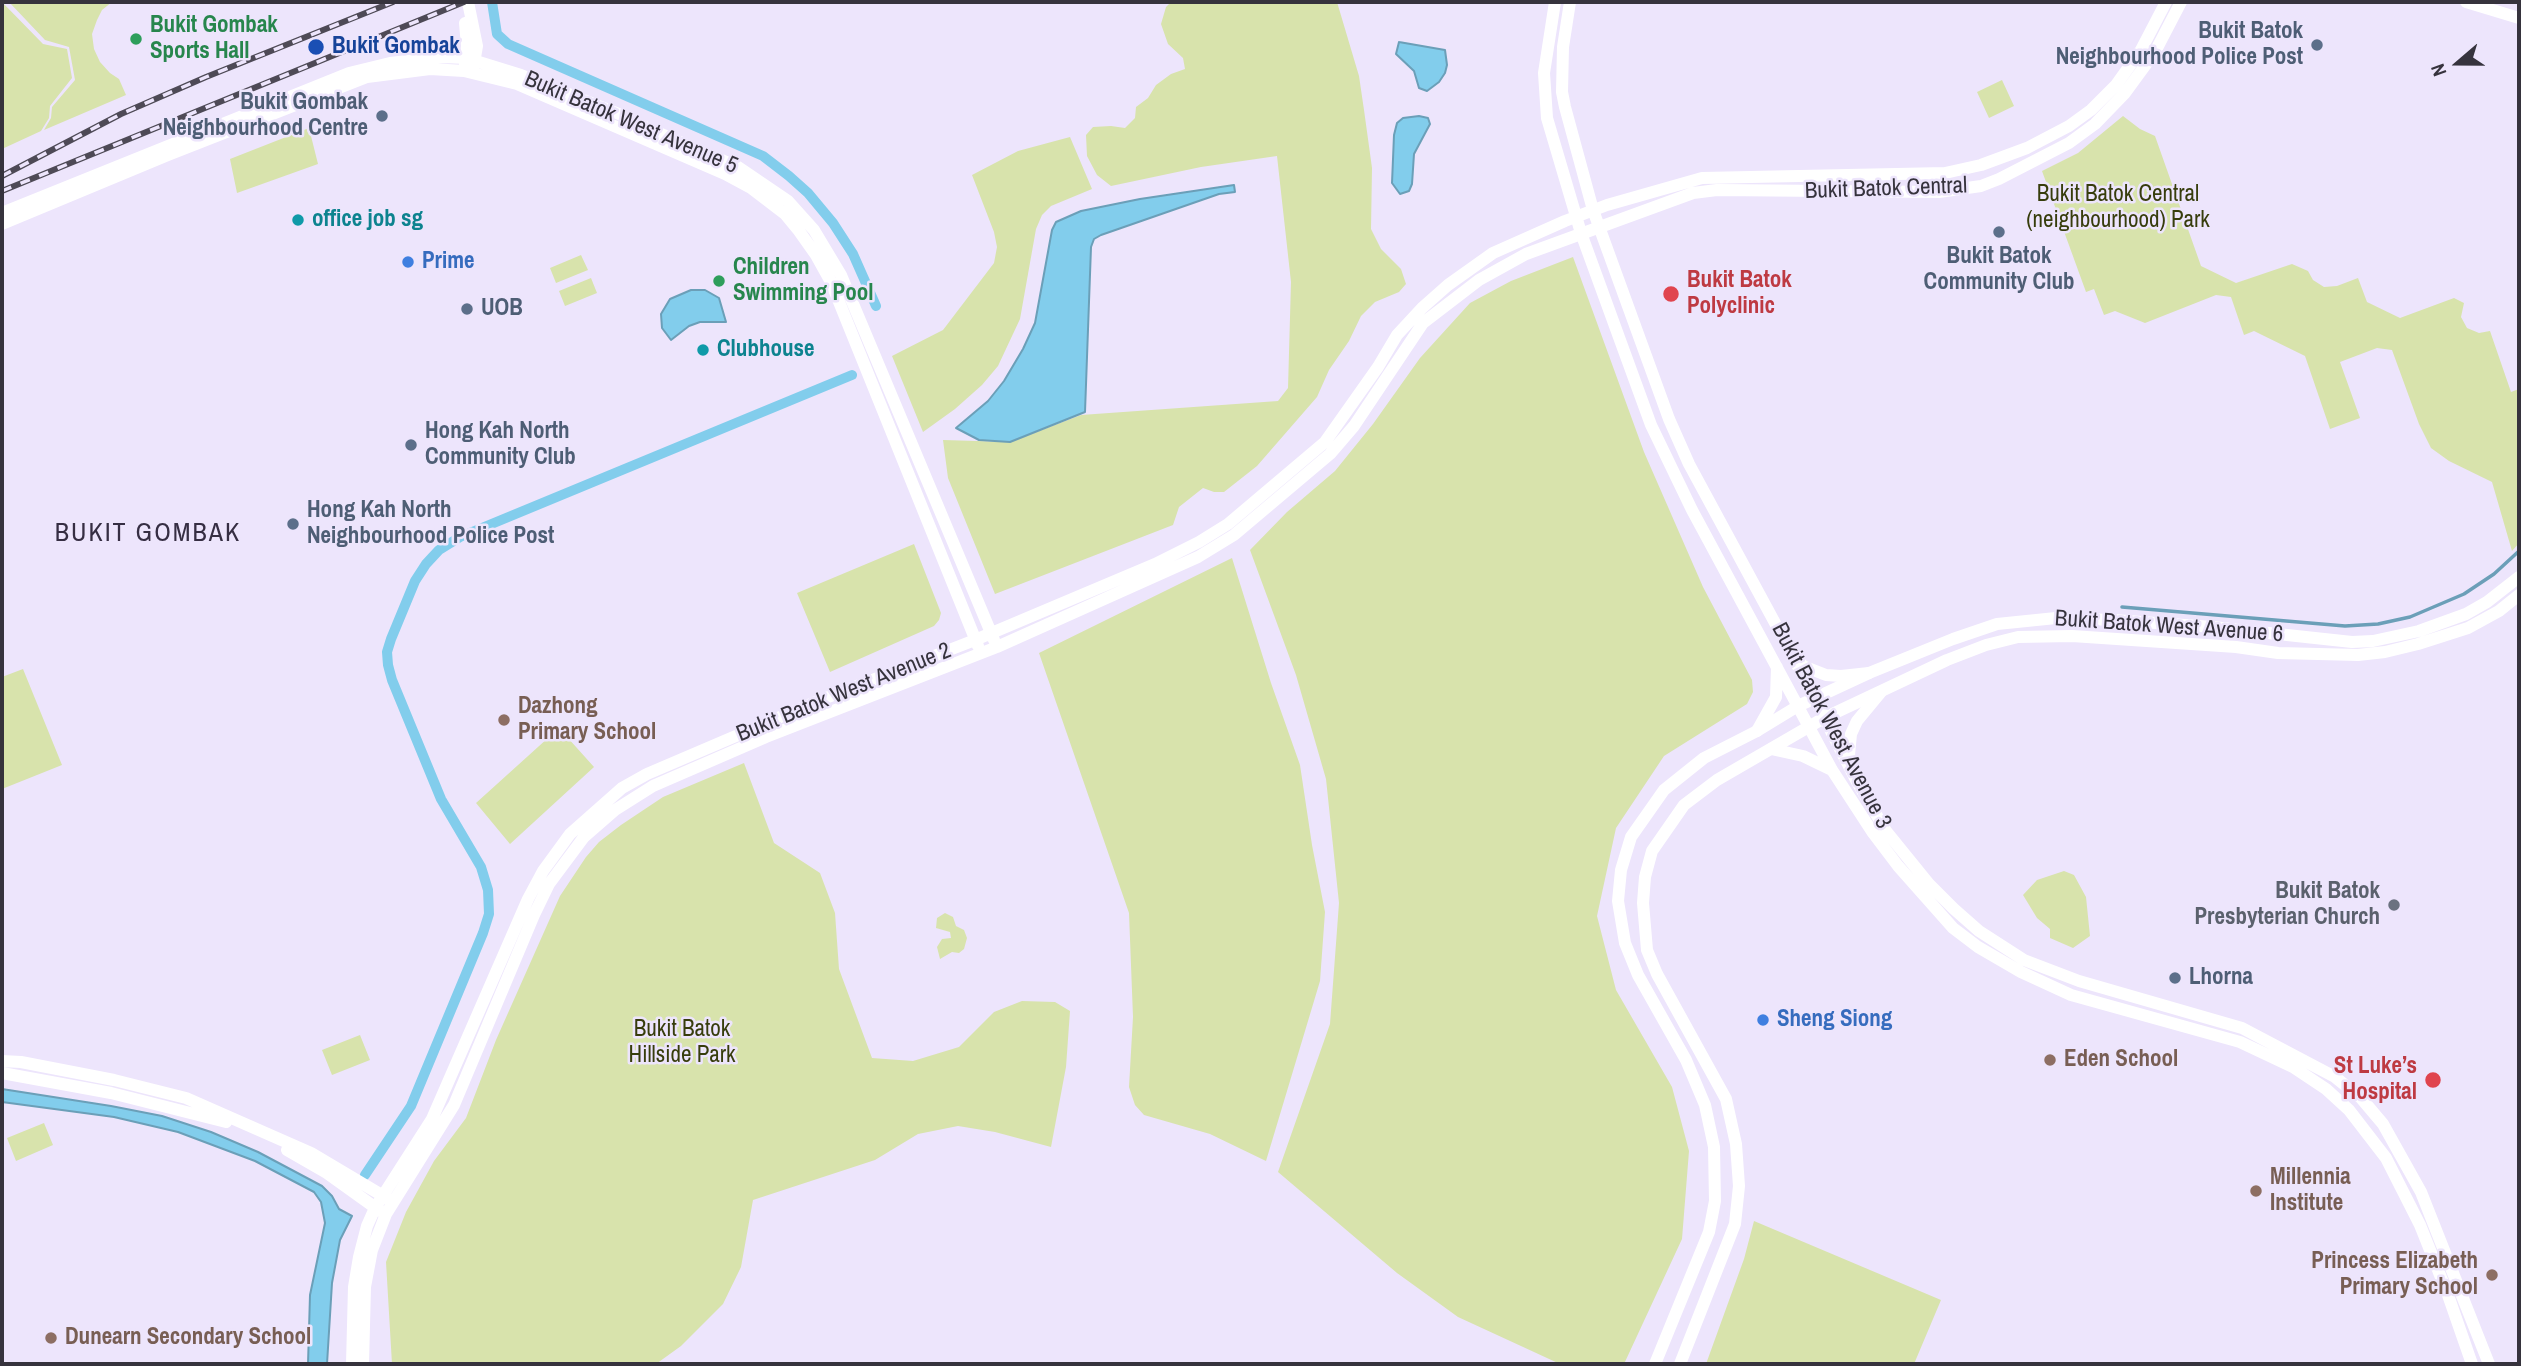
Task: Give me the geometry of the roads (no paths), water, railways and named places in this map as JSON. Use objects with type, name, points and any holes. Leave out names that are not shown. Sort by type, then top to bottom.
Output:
[{"type":"main road","points":[[461,2],[467,32],[469,66]]},
{"type":"main road","points":[[468,2],[477,46],[469,66]]},
{"type":"main road","points":[[1555,2],[1544,74],[1547,118],[1581,233]]},
{"type":"main road","points":[[1570,2],[1563,47],[1562,92],[1599,226]]},
{"type":"main road","name":"Bukit Batok Central","points":[[1576,217],[1702,178],[1909,175],[1945,173],[1981,165],[2027,148],[2069,126],[2091,110],[2127,70],[2166,2]]},
{"type":"main road","name":"Bukit Batok Central","points":[[1581,233],[1693,193],[1717,190],[1939,192],[1981,186],[2069,143],[2101,118],[2125,93],[2155,52],[2181,2]]},
{"type":"main road","points":[[2466,2],[2519,18]]},
{"type":"main road","name":"Bukit Batok West Avenue 5","points":[[2,213],[349,73],[390,62],[444,57],[517,84],[725,174],[751,188],[785,214],[816,255],[831,282],[981,653]]},
{"type":"main road","name":"Bukit Batok West Avenue 5","points":[[2,224],[360,79],[469,66],[521,75],[624,116],[727,162],[775,191],[814,230],[841,275],[997,647]]},
{"type":"main road","name":"Bukit Batok West Avenue 2","points":[[352,1364],[356,1277],[367,1226],[381,1211],[432,1119],[542,870],[588,816],[622,788],[648,774],[813,703],[975,640],[1155,564],[1199,542],[1228,524],[1325,442],[1398,335],[1422,308],[1448,285],[1493,253],[1576,217]]},
{"type":"main road","name":"Bukit Batok West Avenue 3","points":[[1599,226],[1669,419],[1689,464],[1857,782],[1886,831],[1928,884],[1979,931],[2024,960],[2079,981],[2242,1028],[2335,1077],[2361,1098],[2393,1140],[2421,1192],[2488,1364]]},
{"type":"main road","name":"Bukit Batok West Avenue 2","points":[[388,1199],[454,1105],[549,884],[565,860],[591,830],[615,810],[653,786],[766,737],[997,647],[1173,569],[1234,535],[1330,454],[1354,426],[1423,323],[1479,280],[1526,254],[1581,233]]},
{"type":"main road","name":"Bukit Batok West Avenue 3","points":[[1581,233],[1651,425],[1666,458],[1832,770],[1898,866],[1953,928],[1978,947],[2021,972],[2071,995],[2241,1042],[2293,1067],[2326,1089],[2350,1110],[2386,1158],[2420,1225],[2472,1364]]},
{"type":"main road","name":"Bukit Batok West Avenue 6","points":[[1655,1364],[1709,1232],[1715,1201],[1716,1168],[1706,1105],[1686,1060],[1646,992],[1625,943],[1618,901],[1621,870],[1631,838],[1664,790],[1704,758],[1757,732],[1798,706],[1869,673],[1969,632],[1997,624],[2028,619],[2113,620],[2214,627],[2352,642],[2372,641],[2419,631],[2466,614],[2507,588],[2519,577]]},
{"type":"main road","name":"Bukit Batok West Avenue 6","points":[[1680,1364],[1735,1224],[1738,1166],[1733,1122],[1726,1099],[1647,950],[1643,902],[1645,877],[1652,851],[1684,805],[1717,780],[1824,719],[1954,657],[1986,645],[2018,637],[2072,636],[2336,656],[2385,653],[2468,628],[2519,596]]},
{"type":"main road","points":[[1788,647],[1803,666],[1826,675],[1869,673]]},
{"type":"main road","points":[[1757,732],[1776,697],[1777,667]]},
{"type":"main road","points":[[1857,782],[1849,755],[1852,734],[1857,721],[1881,692]]},
{"type":"main road","points":[[1770,748],[1803,756],[1832,770]]},
{"type":"main road","points":[[2,1061],[21,1062],[102,1078],[186,1098],[311,1153],[388,1199]]},
{"type":"main road","points":[[2,1073],[111,1093],[222,1120],[298,1156],[381,1211]]},
{"type":"main road","name":"Bukit Batok West Avenue 2","points":[[363,1364],[365,1287],[381,1211]]},
{"type":"water","points":[[1399,42],[1445,50],[1447,65],[1439,82],[1427,91],[1419,88],[1414,71],[1396,54]]},
{"type":"water","points":[[1403,118],[1428,118],[1430,124],[1414,154],[1409,191],[1400,194],[1392,183],[1394,135],[1397,123]]},
{"type":"water","points":[[1234,185],[1235,192],[1219,194],[1094,239],[1091,247],[1085,412],[1010,442],[979,440],[956,428],[988,401],[1004,381],[1023,349],[1035,323],[1052,230],[1056,222],[1081,211]]},
{"type":"water","points":[[691,290],[705,290],[719,298],[726,322],[700,322],[689,326],[671,340],[662,328],[661,314],[670,299]]},
{"type":"water","points":[[2,1089],[162,1116],[211,1132],[258,1152],[322,1186],[339,1209],[352,1216],[340,1240],[332,1283],[327,1364],[308,1364],[310,1295],[325,1223],[321,1202],[314,1192],[255,1161],[178,1132],[114,1117],[2,1102]]},
{"type":"waterway","points":[[492,2],[497,34],[508,44],[763,156],[789,176],[808,193],[833,223],[853,254],[876,306]]},
{"type":"waterway","points":[[365,1175],[411,1106],[489,914],[488,890],[481,867],[441,799],[388,665],[387,652],[391,639],[415,581],[439,550],[460,537],[852,375]]},
{"type":"waterway","points":[[2122,607],[2345,626],[2378,624],[2410,617],[2464,594],[2494,574],[2519,551]]},
{"type":"railway","points":[[2,176],[121,114],[393,2]]},
{"type":"railway","points":[[2,191],[464,2]]},
{"type":"place","name":"Bukit Gombak Sports Hall","points":[[136,39]]},
{"type":"place","name":"Bukit Batok Neighbourhood Police Post","points":[[2317,45]]},
{"type":"place","name":"Bukit Gombak","points":[[316,47]]},
{"type":"place","name":"Bukit Gombak Neighbourhood Centre","points":[[382,116]]},
{"type":"place","name":"office job sg","points":[[298,220]]},
{"type":"place","name":"Bukit Batok Community Club","points":[[1999,232]]},
{"type":"place","name":"Prime","points":[[408,262]]},
{"type":"place","name":"Children Swimming Pool","points":[[719,281]]},
{"type":"place","name":"Bukit Batok Polyclinic","points":[[1671,294]]},
{"type":"place","name":"UOB","points":[[467,309]]},
{"type":"place","name":"Clubhouse","points":[[703,350]]},
{"type":"place","name":"Hong Kah North Community Club","points":[[411,445]]},
{"type":"place","name":"Hong Kah North Neighbourhood Police Post","points":[[293,524]]},
{"type":"place","name":"Dazhong Primary School","points":[[504,720]]},
{"type":"place","name":"Bukit Batok Presbyterian Church","points":[[2394,905]]},
{"type":"place","name":"Lhorna","points":[[2175,978]]},
{"type":"place","name":"Sheng Siong","points":[[1763,1020]]},
{"type":"place","name":"Eden School","points":[[2050,1060]]},
{"type":"place","name":"St Luke’s Hospital","points":[[2433,1080]]},
{"type":"place","name":"Millennia Institute","points":[[2256,1191]]},
{"type":"place","name":"Princess Elizabeth Primary School","points":[[2492,1275]]},
{"type":"place","name":"Dunearn Secondary School","points":[[51,1338]]},
{"type":"district","name":"BUKIT GOMBAK","points":[[148,534]]},
{"type":"park label","name":"Bukit Batok Central (neighbourhood) Park","points":[[2118,208]]},
{"type":"park label","name":"Bukit Batok Hillside Park","points":[[682,1043]]}]
